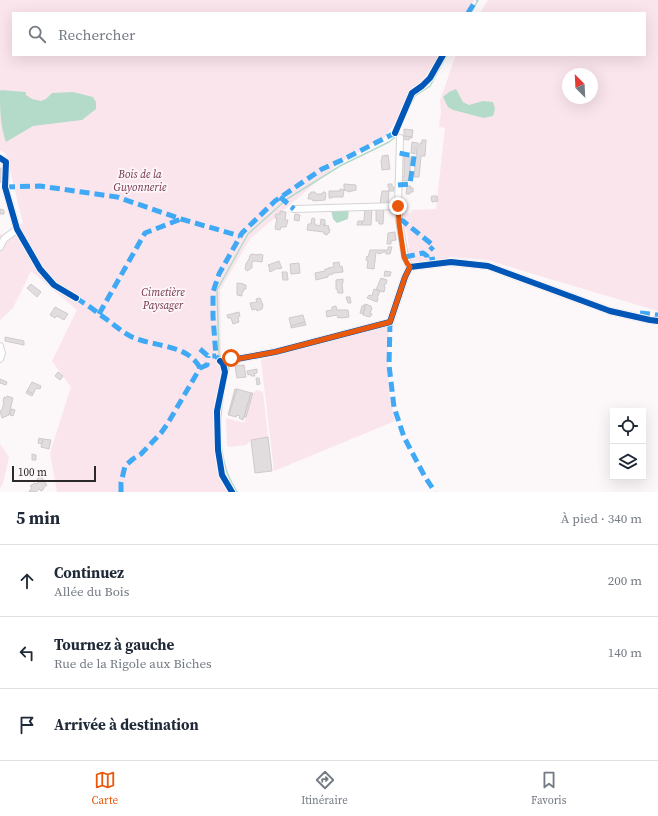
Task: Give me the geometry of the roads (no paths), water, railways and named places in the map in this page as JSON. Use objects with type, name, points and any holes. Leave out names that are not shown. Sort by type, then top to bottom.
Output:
[{"type":"street","points":[[400,138],[399,223],[404,257],[410,267]]},
{"type":"street","points":[[0,158],[6,162],[5,187],[17,228],[40,269],[54,285],[76,298]]},
{"type":"street","points":[[294,209],[398,206]]},
{"type":"street","points":[[0,247],[4,239],[17,228]]},
{"type":"street","points":[[410,267],[451,262],[488,266],[610,311],[658,321]]},
{"type":"street","points":[[231,358],[237,359],[275,352],[390,322],[405,277],[410,267]]},
{"type":"street","points":[[0,346],[2,353],[0,359]]},
{"type":"waterway","points":[[472,12],[478,0]]},
{"type":"waterway","points":[[237,492],[227,472],[221,444],[220,431],[222,406],[229,368],[219,354],[217,290],[248,234],[287,199],[340,166],[389,142],[394,138],[415,96],[430,86],[446,56]]},
{"type":"park label","name":"Bois de la Guyonnerie","points":[[140,180]]},
{"type":"park label","name":"Cimetière Paysager","points":[[163,298]]}]
